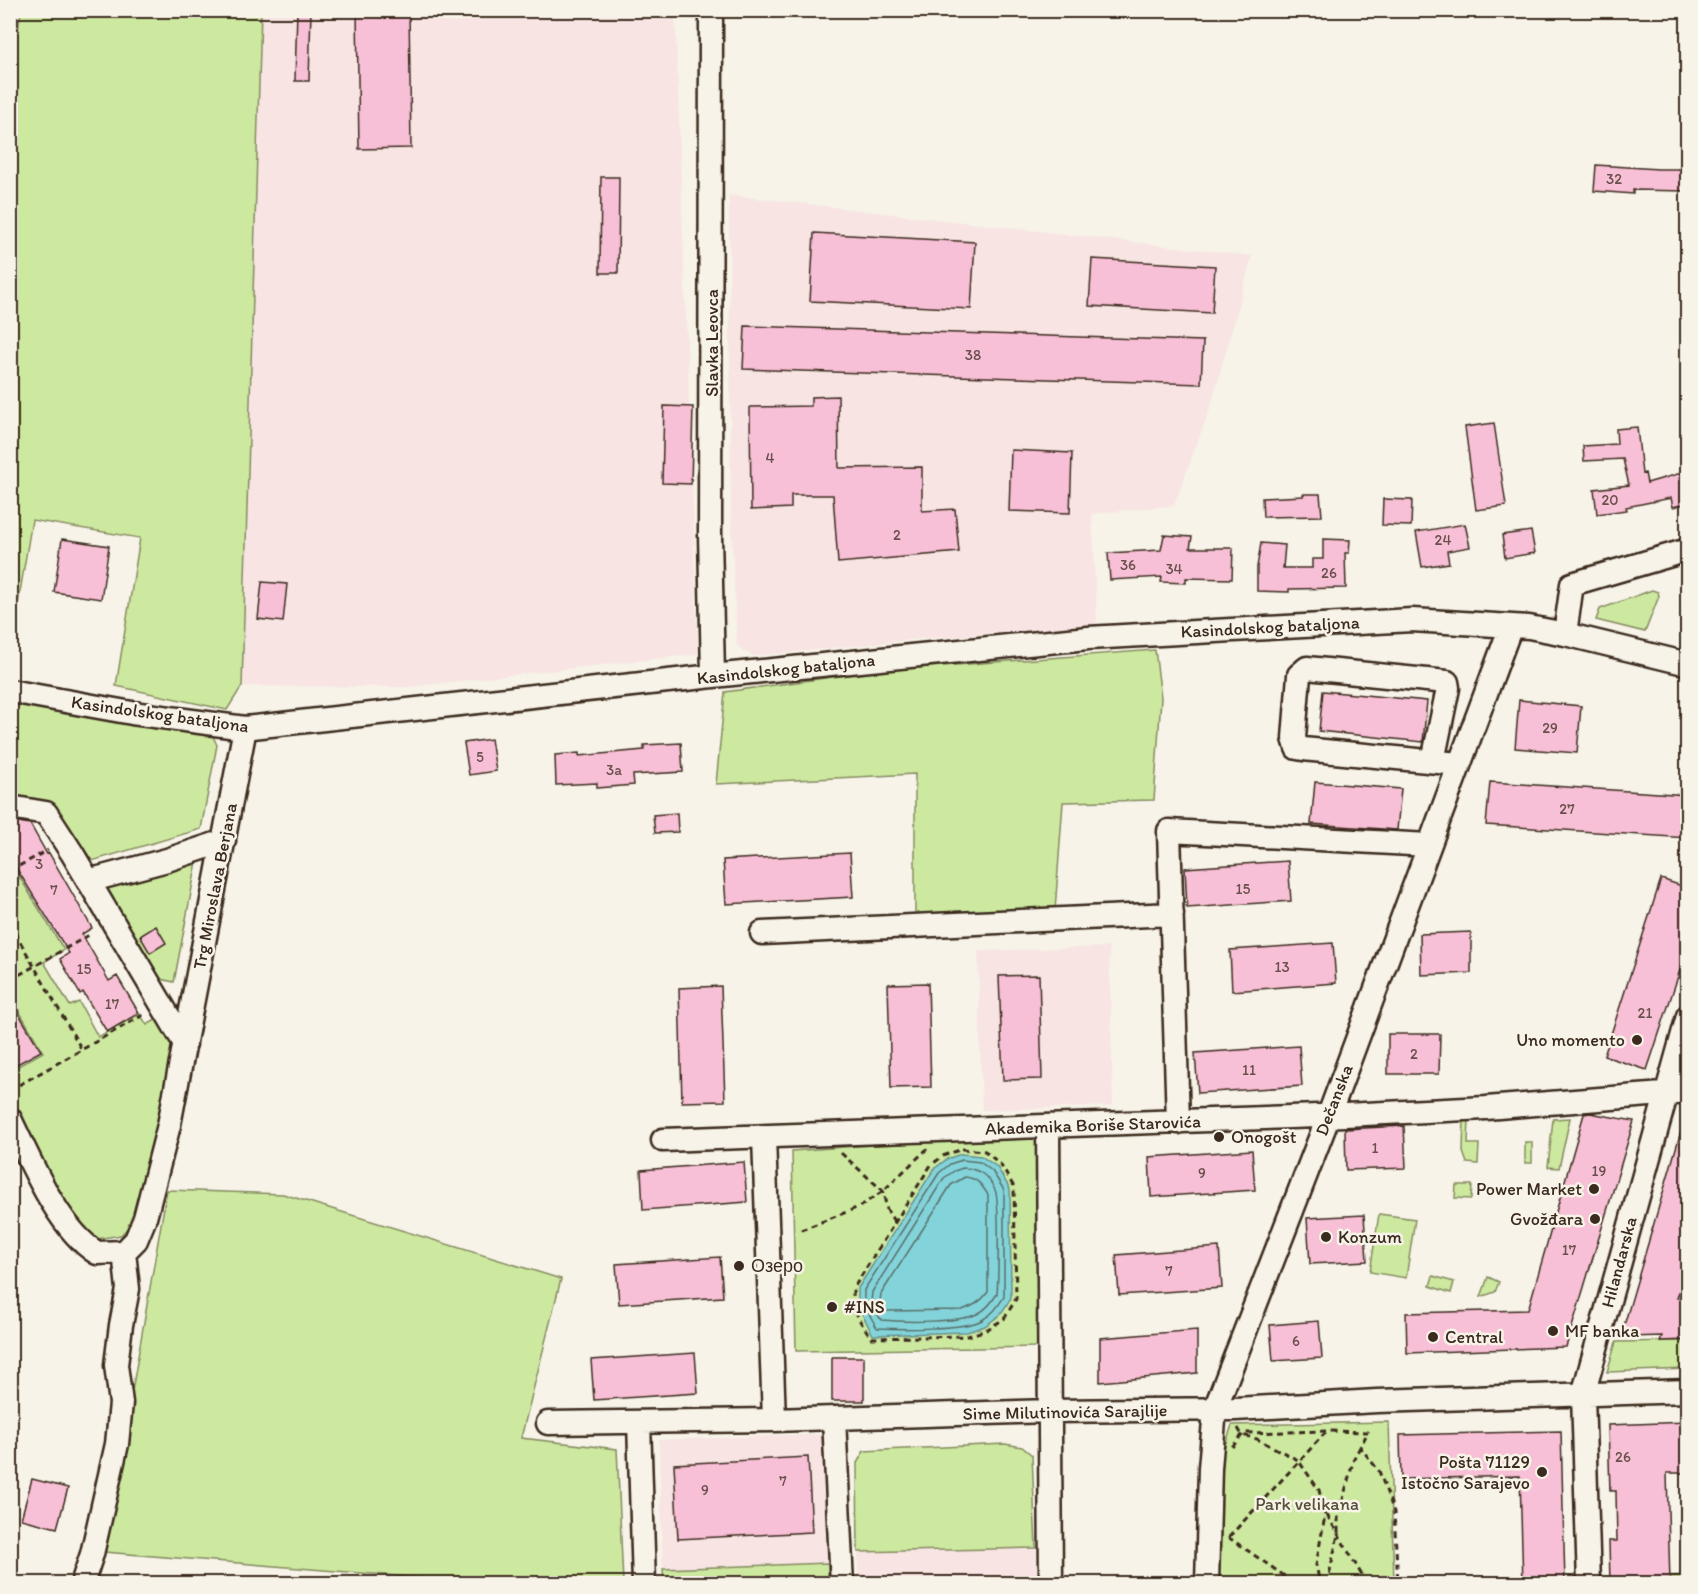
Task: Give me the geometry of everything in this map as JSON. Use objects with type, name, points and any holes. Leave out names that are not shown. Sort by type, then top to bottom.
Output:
[{"type":"street","name":"Slavka Leovca","points":[[711,10],[710,534],[713,676]]},
{"type":"street","points":[[1565,634],[1572,584],[1688,550]]},
{"type":"street","name":"Kasindolskog bataljona","points":[[10,691],[132,713],[245,728],[713,676],[1088,638],[1412,620],[1511,626],[1565,634],[1688,664]]},
{"type":"street","name":"Dečanska","points":[[1207,1584],[1210,1468],[1215,1409],[1329,1115],[1511,626]]},
{"type":"street","points":[[1433,762],[1448,688],[1447,682],[1308,668],[1299,675],[1294,738],[1297,748],[1433,762],[1460,764]]},
{"type":"street","name":"Trg Miroslava Berjana","points":[[124,1252],[136,1240],[145,1218],[169,1125],[245,728]]},
{"type":"street","points":[[10,807],[46,813],[185,1044]]},
{"type":"street","points":[[1178,1122],[1169,831],[1429,845]]},
{"type":"street","points":[[88,881],[167,860],[224,841]]},
{"type":"street","points":[[762,933],[1172,914]]},
{"type":"street","name":"Hilandarska","points":[[1589,1584],[1582,1395],[1677,1093],[1688,1016]]},
{"type":"street","name":"Akademika Boriše Starovića","points":[[663,1140],[1178,1122],[1486,1108],[1677,1093]]},
{"type":"street","points":[[10,1119],[37,1174],[73,1234],[97,1253],[124,1252],[128,1288],[120,1325],[116,1365],[121,1403],[117,1444],[92,1554],[82,1584]]},
{"type":"street","points":[[1048,1127],[1051,1584]]},
{"type":"street","points":[[764,1137],[774,1420]]},
{"type":"street","name":"Sime Milutinovića Sarajlije","points":[[548,1423],[1215,1409],[1688,1391]]},
{"type":"street","points":[[834,1418],[842,1584]]},
{"type":"street","points":[[639,1422],[644,1584]]},
{"type":"path","points":[[10,871],[52,848]]},
{"type":"path","points":[[10,924],[82,1050]]},
{"type":"path","points":[[10,980],[91,934]]},
{"type":"path","points":[[10,1090],[162,1004]]},
{"type":"path","points":[[801,1230],[859,1207],[883,1191],[928,1148]]},
{"type":"path","points":[[962,1149],[985,1151],[1000,1164],[1014,1187],[1016,1299],[1004,1319],[986,1330],[968,1336],[872,1338],[859,1322],[853,1306],[853,1289],[895,1223],[931,1165],[943,1156],[962,1149]]},
{"type":"path","points":[[841,1153],[883,1191],[887,1210],[895,1223]]},
{"type":"path","points":[[1237,1427],[1242,1435],[1257,1439],[1298,1460],[1319,1490],[1325,1516],[1316,1565],[1320,1584]]},
{"type":"path","points":[[1228,1537],[1327,1431]]},
{"type":"path","points":[[1231,1448],[1244,1433],[1368,1432],[1354,1458],[1338,1518],[1338,1535],[1327,1584]]},
{"type":"path","points":[[1360,1447],[1379,1471],[1394,1512],[1398,1584]]},
{"type":"path","points":[[1324,1511],[1367,1584]]},
{"type":"path","points":[[1228,1549],[1229,1526]]},
{"type":"path","points":[[1228,1537],[1296,1584]]},
{"type":"shaded area","points":[[261,11],[675,11],[698,654],[407,687],[242,686]]},
{"type":"shaded area","points":[[729,195],[1252,256],[1211,405],[1174,505],[1092,514],[1097,626],[919,639],[755,656],[745,652],[737,645],[731,515]]},
{"type":"shaded area","points":[[1109,947],[1113,1106],[982,1110],[978,951]]},
{"type":"shaded area","points":[[823,1434],[828,1563],[663,1569],[659,1440]]},
{"type":"shaded area","points":[[1036,1548],[1036,1583],[858,1583],[858,1552]]},
{"type":"green space","points":[[21,11],[261,11],[242,686],[227,710],[116,686],[140,538],[32,520],[11,646],[10,77]]},
{"type":"green space","points":[[1652,590],[1658,592],[1659,596],[1645,632],[1596,620],[1600,609]]},
{"type":"green space","points":[[1155,650],[1161,698],[1154,800],[1063,802],[1054,924],[915,916],[915,774],[716,784],[725,692],[876,671]]},
{"type":"green space","points":[[10,700],[210,730],[217,745],[201,829],[92,861],[56,808],[11,795]]},
{"type":"green space","points":[[199,851],[174,982],[156,978],[101,882]]},
{"type":"green space","points":[[16,871],[64,950],[44,962],[70,1006],[79,1002],[98,1037],[140,1014],[147,1025],[161,1017],[177,1043],[153,1152],[134,1221],[121,1235],[97,1239],[69,1210],[36,1159],[10,1101],[17,1097],[11,1085],[11,1070],[43,1052],[11,997],[10,874]]},
{"type":"green space","points":[[1464,1117],[1469,1118],[1468,1144],[1479,1144],[1478,1164],[1467,1163],[1463,1152]]},
{"type":"green space","points":[[1570,1118],[1559,1168],[1548,1167],[1553,1119]]},
{"type":"green space","points":[[1042,1132],[1037,1347],[796,1351],[792,1151]]},
{"type":"green space","points":[[1525,1142],[1532,1142],[1532,1163],[1525,1163]]},
{"type":"green space","points":[[1456,1185],[1472,1185],[1471,1199],[1455,1198]]},
{"type":"green space","points":[[167,1190],[283,1194],[561,1279],[521,1438],[617,1449],[623,1583],[419,1583],[421,1578],[104,1552]]},
{"type":"green space","points":[[1379,1214],[1415,1219],[1406,1278],[1370,1272]]},
{"type":"green space","points":[[1433,1276],[1454,1282],[1451,1293],[1430,1286]]},
{"type":"green space","points":[[1488,1277],[1499,1282],[1495,1292],[1481,1297]]},
{"type":"green space","points":[[1687,1341],[1687,1369],[1607,1372],[1616,1342]]},
{"type":"green space","name":"Park velikana","points":[[1389,1422],[1394,1583],[1219,1584],[1219,1463],[1232,1425]]},
{"type":"green space","points":[[1005,1444],[1022,1447],[1032,1455],[1036,1548],[858,1552],[857,1463],[864,1451]]},
{"type":"green space","points":[[828,1563],[828,1583],[664,1583],[663,1569]]},
{"type":"green space","points":[[1687,1575],[1687,1583],[1670,1583],[1669,1576]]},
{"type":"water","points":[[961,1154],[981,1156],[997,1167],[1010,1189],[1011,1298],[1000,1315],[985,1326],[967,1332],[873,1335],[858,1306],[858,1288],[934,1169],[947,1159]]},
{"type":"building","points":[[297,10],[311,10],[309,81],[295,81]]},
{"type":"building","points":[[357,10],[409,10],[411,148],[359,149]]},
{"type":"building","points":[[1596,165],[1688,169],[1688,191],[1633,190],[1633,194],[1594,191]]},
{"type":"building","points":[[601,177],[619,177],[618,273],[600,273]]},
{"type":"building","points":[[814,233],[975,242],[971,309],[810,301]]},
{"type":"building","points":[[1092,259],[1215,266],[1212,313],[1089,306]]},
{"type":"building","points":[[745,326],[1203,341],[1201,384],[743,369]]},
{"type":"building","points":[[838,396],[839,468],[922,467],[922,511],[955,509],[959,552],[838,563],[833,495],[791,495],[791,508],[751,510],[750,407],[811,406],[811,397]]},
{"type":"building","points":[[664,406],[693,407],[691,484],[662,483]]},
{"type":"building","points":[[1494,423],[1506,506],[1476,510],[1465,427]]},
{"type":"building","points":[[1637,427],[1642,474],[1645,473],[1647,483],[1688,471],[1688,503],[1673,507],[1671,498],[1626,507],[1627,510],[1597,514],[1594,489],[1629,485],[1623,459],[1584,461],[1583,446],[1617,444],[1616,429]]},
{"type":"building","points":[[1011,450],[1072,453],[1070,513],[1009,511]]},
{"type":"building","points":[[1303,494],[1320,494],[1322,516],[1263,517],[1262,498],[1303,496]]},
{"type":"building","points":[[1383,499],[1412,500],[1411,526],[1382,525]]},
{"type":"building","points":[[1465,524],[1470,547],[1447,551],[1449,563],[1422,567],[1416,532]]},
{"type":"building","points":[[1531,531],[1535,553],[1505,558],[1502,535]]},
{"type":"building","points":[[1164,535],[1192,537],[1190,548],[1233,548],[1232,579],[1186,578],[1186,583],[1161,582],[1162,577],[1110,580],[1108,553],[1161,550]]},
{"type":"building","points":[[62,539],[109,546],[101,599],[54,592]]},
{"type":"building","points":[[1323,539],[1350,540],[1349,553],[1345,553],[1346,588],[1289,589],[1289,592],[1257,591],[1257,567],[1261,543],[1285,545],[1283,568],[1312,568],[1312,559],[1323,559]]},
{"type":"building","points":[[262,582],[287,584],[283,622],[258,619]]},
{"type":"building","points":[[1323,691],[1427,701],[1423,742],[1319,731]]},
{"type":"building","points":[[1519,700],[1581,706],[1577,753],[1515,748]]},
{"type":"building","points":[[491,739],[496,771],[469,775],[464,743]]},
{"type":"building","points":[[681,743],[683,772],[633,775],[634,785],[597,788],[597,783],[556,785],[555,755],[579,753],[579,756],[644,750],[644,745]]},
{"type":"building","points":[[1315,782],[1401,789],[1397,830],[1311,824]]},
{"type":"building","points":[[1490,782],[1688,795],[1688,838],[1486,825]]},
{"type":"building","points":[[677,813],[678,832],[655,833],[653,815]]},
{"type":"building","points":[[18,822],[30,824],[47,854],[49,853],[92,928],[82,934],[109,981],[117,976],[139,1013],[107,1032],[83,992],[80,994],[60,959],[69,953],[15,866],[10,868],[10,826]]},
{"type":"building","points":[[850,853],[853,897],[726,904],[723,860]]},
{"type":"building","points":[[1288,861],[1291,901],[1187,908],[1185,868]]},
{"type":"building","points":[[1661,879],[1688,888],[1688,946],[1647,1070],[1604,1056]]},
{"type":"building","points":[[156,926],[166,943],[150,953],[140,936]]},
{"type":"building","points":[[1471,932],[1471,973],[1421,975],[1420,934]]},
{"type":"building","points":[[1333,943],[1336,983],[1232,991],[1230,950]]},
{"type":"building","points":[[1039,975],[1042,1079],[1003,1080],[999,976]]},
{"type":"building","points":[[928,983],[931,1087],[891,1088],[888,984]]},
{"type":"building","points":[[721,986],[725,1101],[682,1102],[679,988]]},
{"type":"building","points":[[10,999],[41,1051],[10,1068]]},
{"type":"building","points":[[1388,1034],[1440,1034],[1439,1074],[1388,1074]]},
{"type":"building","points":[[1299,1046],[1302,1086],[1198,1093],[1195,1053]]},
{"type":"building","points":[[1590,1113],[1634,1121],[1566,1347],[1407,1353],[1406,1313],[1528,1310],[1584,1114]]},
{"type":"building","points":[[1684,1121],[1688,1122],[1688,1269],[1677,1298],[1688,1298],[1688,1340],[1660,1341],[1662,1336],[1629,1337],[1623,1329]]},
{"type":"building","points":[[1404,1126],[1406,1168],[1346,1170],[1345,1129]]},
{"type":"building","points":[[1252,1150],[1255,1190],[1151,1197],[1149,1157]]},
{"type":"building","points":[[744,1162],[747,1202],[643,1210],[641,1170]]},
{"type":"building","points":[[1364,1215],[1367,1261],[1310,1264],[1307,1218]]},
{"type":"building","points":[[1219,1247],[1222,1288],[1119,1295],[1116,1255]]},
{"type":"building","points":[[720,1257],[723,1297],[619,1304],[616,1264]]},
{"type":"building","points":[[1319,1321],[1322,1358],[1273,1361],[1270,1325]]},
{"type":"building","points":[[1197,1330],[1197,1373],[1100,1382],[1100,1338]]},
{"type":"building","points":[[695,1353],[698,1393],[594,1400],[591,1360]]},
{"type":"building","points":[[832,1357],[864,1357],[864,1401],[832,1401]]},
{"type":"building","points":[[1688,1422],[1688,1473],[1667,1473],[1670,1584],[1610,1584],[1609,1541],[1617,1541],[1616,1491],[1610,1491],[1608,1425]]},
{"type":"building","points":[[1561,1431],[1565,1584],[1523,1584],[1520,1476],[1401,1479],[1400,1435]]},
{"type":"building","points":[[808,1457],[812,1532],[678,1539],[674,1464]]},
{"type":"building","points":[[32,1479],[68,1488],[57,1528],[21,1519]]},
{"type":"place","name":"Uno momento","points":[[1637,1040]]},
{"type":"place","name":"Onogošt","points":[[1219,1137]]},
{"type":"place","name":"Power Market","points":[[1594,1189]]},
{"type":"place","name":"Gvožđara","points":[[1595,1219]]},
{"type":"place","name":"Konzum","points":[[1326,1237]]},
{"type":"place","name":"Озеро","points":[[739,1266]]},
{"type":"place","name":"#INS","points":[[832,1307]]},
{"type":"place","name":"MF banka","points":[[1553,1331]]},
{"type":"place","name":"Central","points":[[1433,1337]]},
{"type":"place","name":"Pošta 71129 Istočno Sarajevo","points":[[1542,1472]]}]
